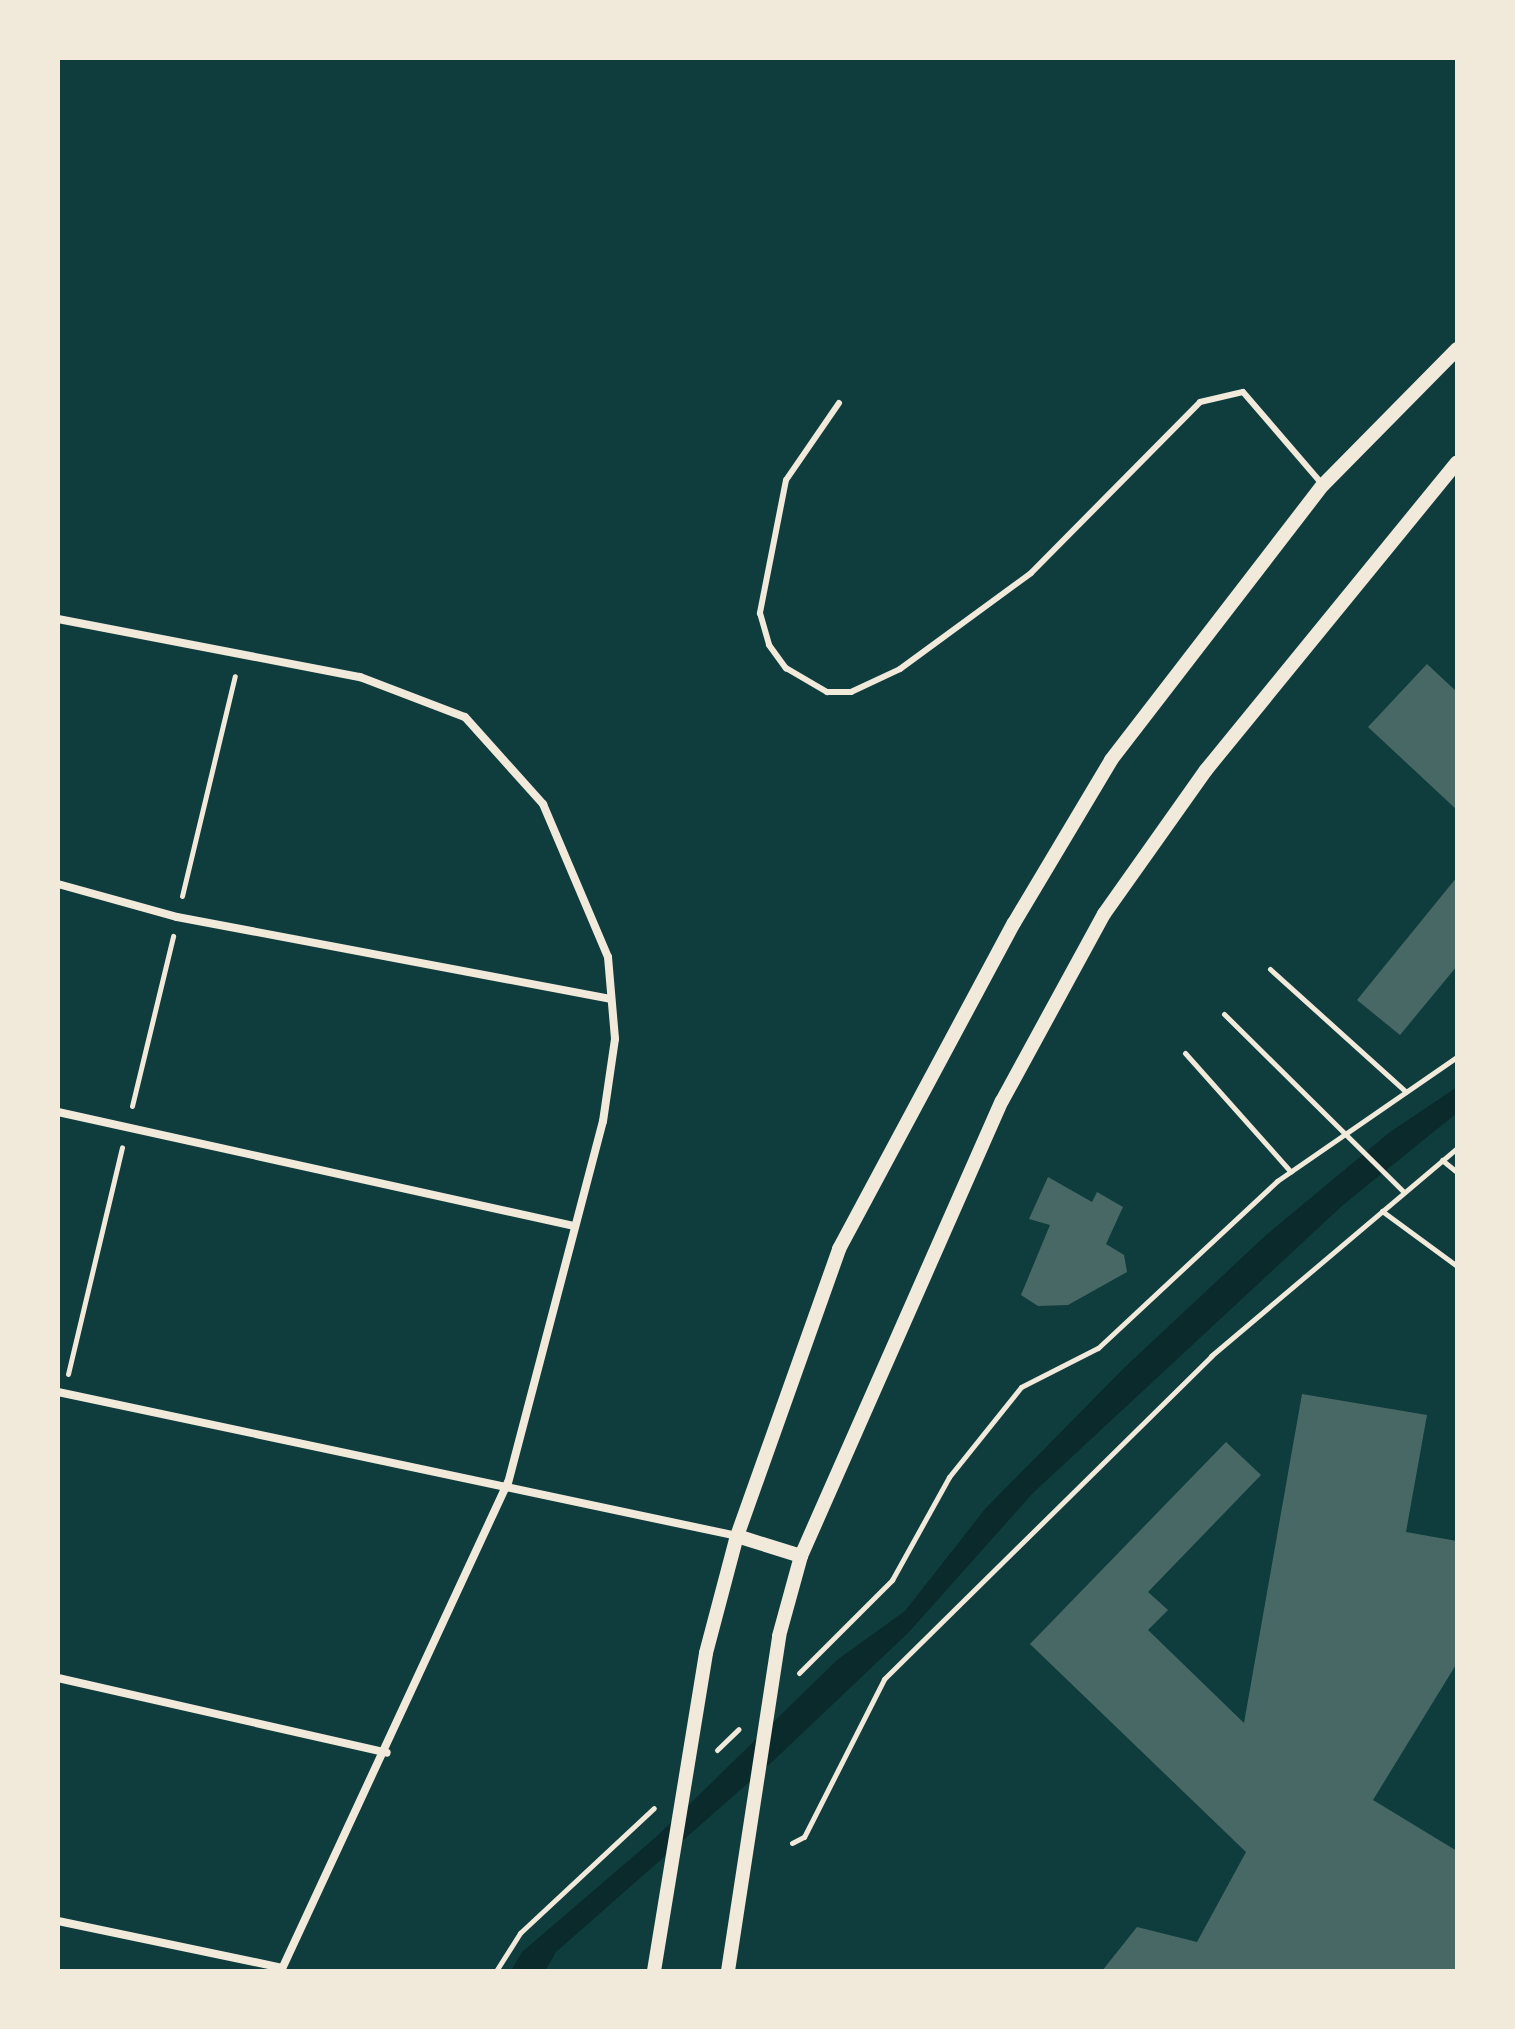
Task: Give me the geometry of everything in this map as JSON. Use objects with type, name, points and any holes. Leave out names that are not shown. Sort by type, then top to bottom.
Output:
[{"type":"street","points":[[654,1971],[706,1653],[737,1536],[839,1249],[1014,923],[1111,760],[1323,485],[1457,349]]},
{"type":"street","points":[[728,1971],[779,1636],[801,1556],[1002,1101],[1104,914],[1215,758],[1457,462]]},
{"type":"street","points":[[58,619],[239,658],[360,677],[465,717],[543,804],[608,957],[615,1039],[605,1107],[508,1482],[387,1753],[281,1970],[58,1921]]},
{"type":"street","points":[[58,884],[177,917],[610,999]]},
{"type":"street","points":[[58,1112],[574,1226]]},
{"type":"street","points":[[61,1392],[508,1482],[737,1536],[801,1556]]},
{"type":"street","points":[[58,1678],[387,1753]]},
{"type":"lane","points":[[839,403],[786,480],[760,613],[769,645],[786,668],[827,692],[851,692],[900,669],[1031,573],[1200,402],[1243,392],[1323,485]]},
{"type":"path","points":[[61,1392],[239,658]]},
{"type":"path","points":[[1270,969],[1406,1092]]},
{"type":"path","points":[[1224,1014],[1404,1192]]},
{"type":"path","points":[[1185,1053],[1291,1172]]},
{"type":"path","points":[[788,1683],[892,1580],[949,1477],[1021,1387],[1098,1348],[1214,1233],[1291,1172],[1457,1057]]},
{"type":"path","points":[[792,1843],[804,1837],[884,1679],[1211,1356],[1457,1148]]},
{"type":"path","points":[[1442,1160],[1457,1172]]},
{"type":"path","points":[[1382,1211],[1457,1266]]},
{"type":"path","points":[[707,1759],[753,1716]]},
{"type":"path","points":[[496,1971],[520,1933],[660,1803]]},
{"type":"water","points":[[1457,1087],[1457,1113],[1343,1205],[1033,1493],[909,1632],[772,1762],[556,1952],[545,1971],[511,1971],[522,1952],[656,1837],[837,1660],[905,1611],[985,1509],[1124,1368],[1265,1236],[1390,1132]]},
{"type":"building","points":[[1427,664],[1457,692],[1457,810],[1368,727]]},
{"type":"building","points":[[1457,877],[1457,966],[1400,1035],[1357,1000]]},
{"type":"building","points":[[1048,1177],[1092,1202],[1097,1192],[1123,1207],[1106,1244],[1124,1255],[1127,1272],[1068,1305],[1038,1306],[1021,1295],[1050,1225],[1029,1219]]},
{"type":"building","points":[[1302,1394],[1427,1415],[1406,1532],[1457,1541],[1457,1663],[1373,1800],[1457,1851],[1457,1971],[1102,1971],[1137,1927],[1197,1942],[1246,1852],[1030,1644],[1226,1442],[1261,1475],[1148,1592],[1168,1610],[1148,1630],[1244,1723]]}]
